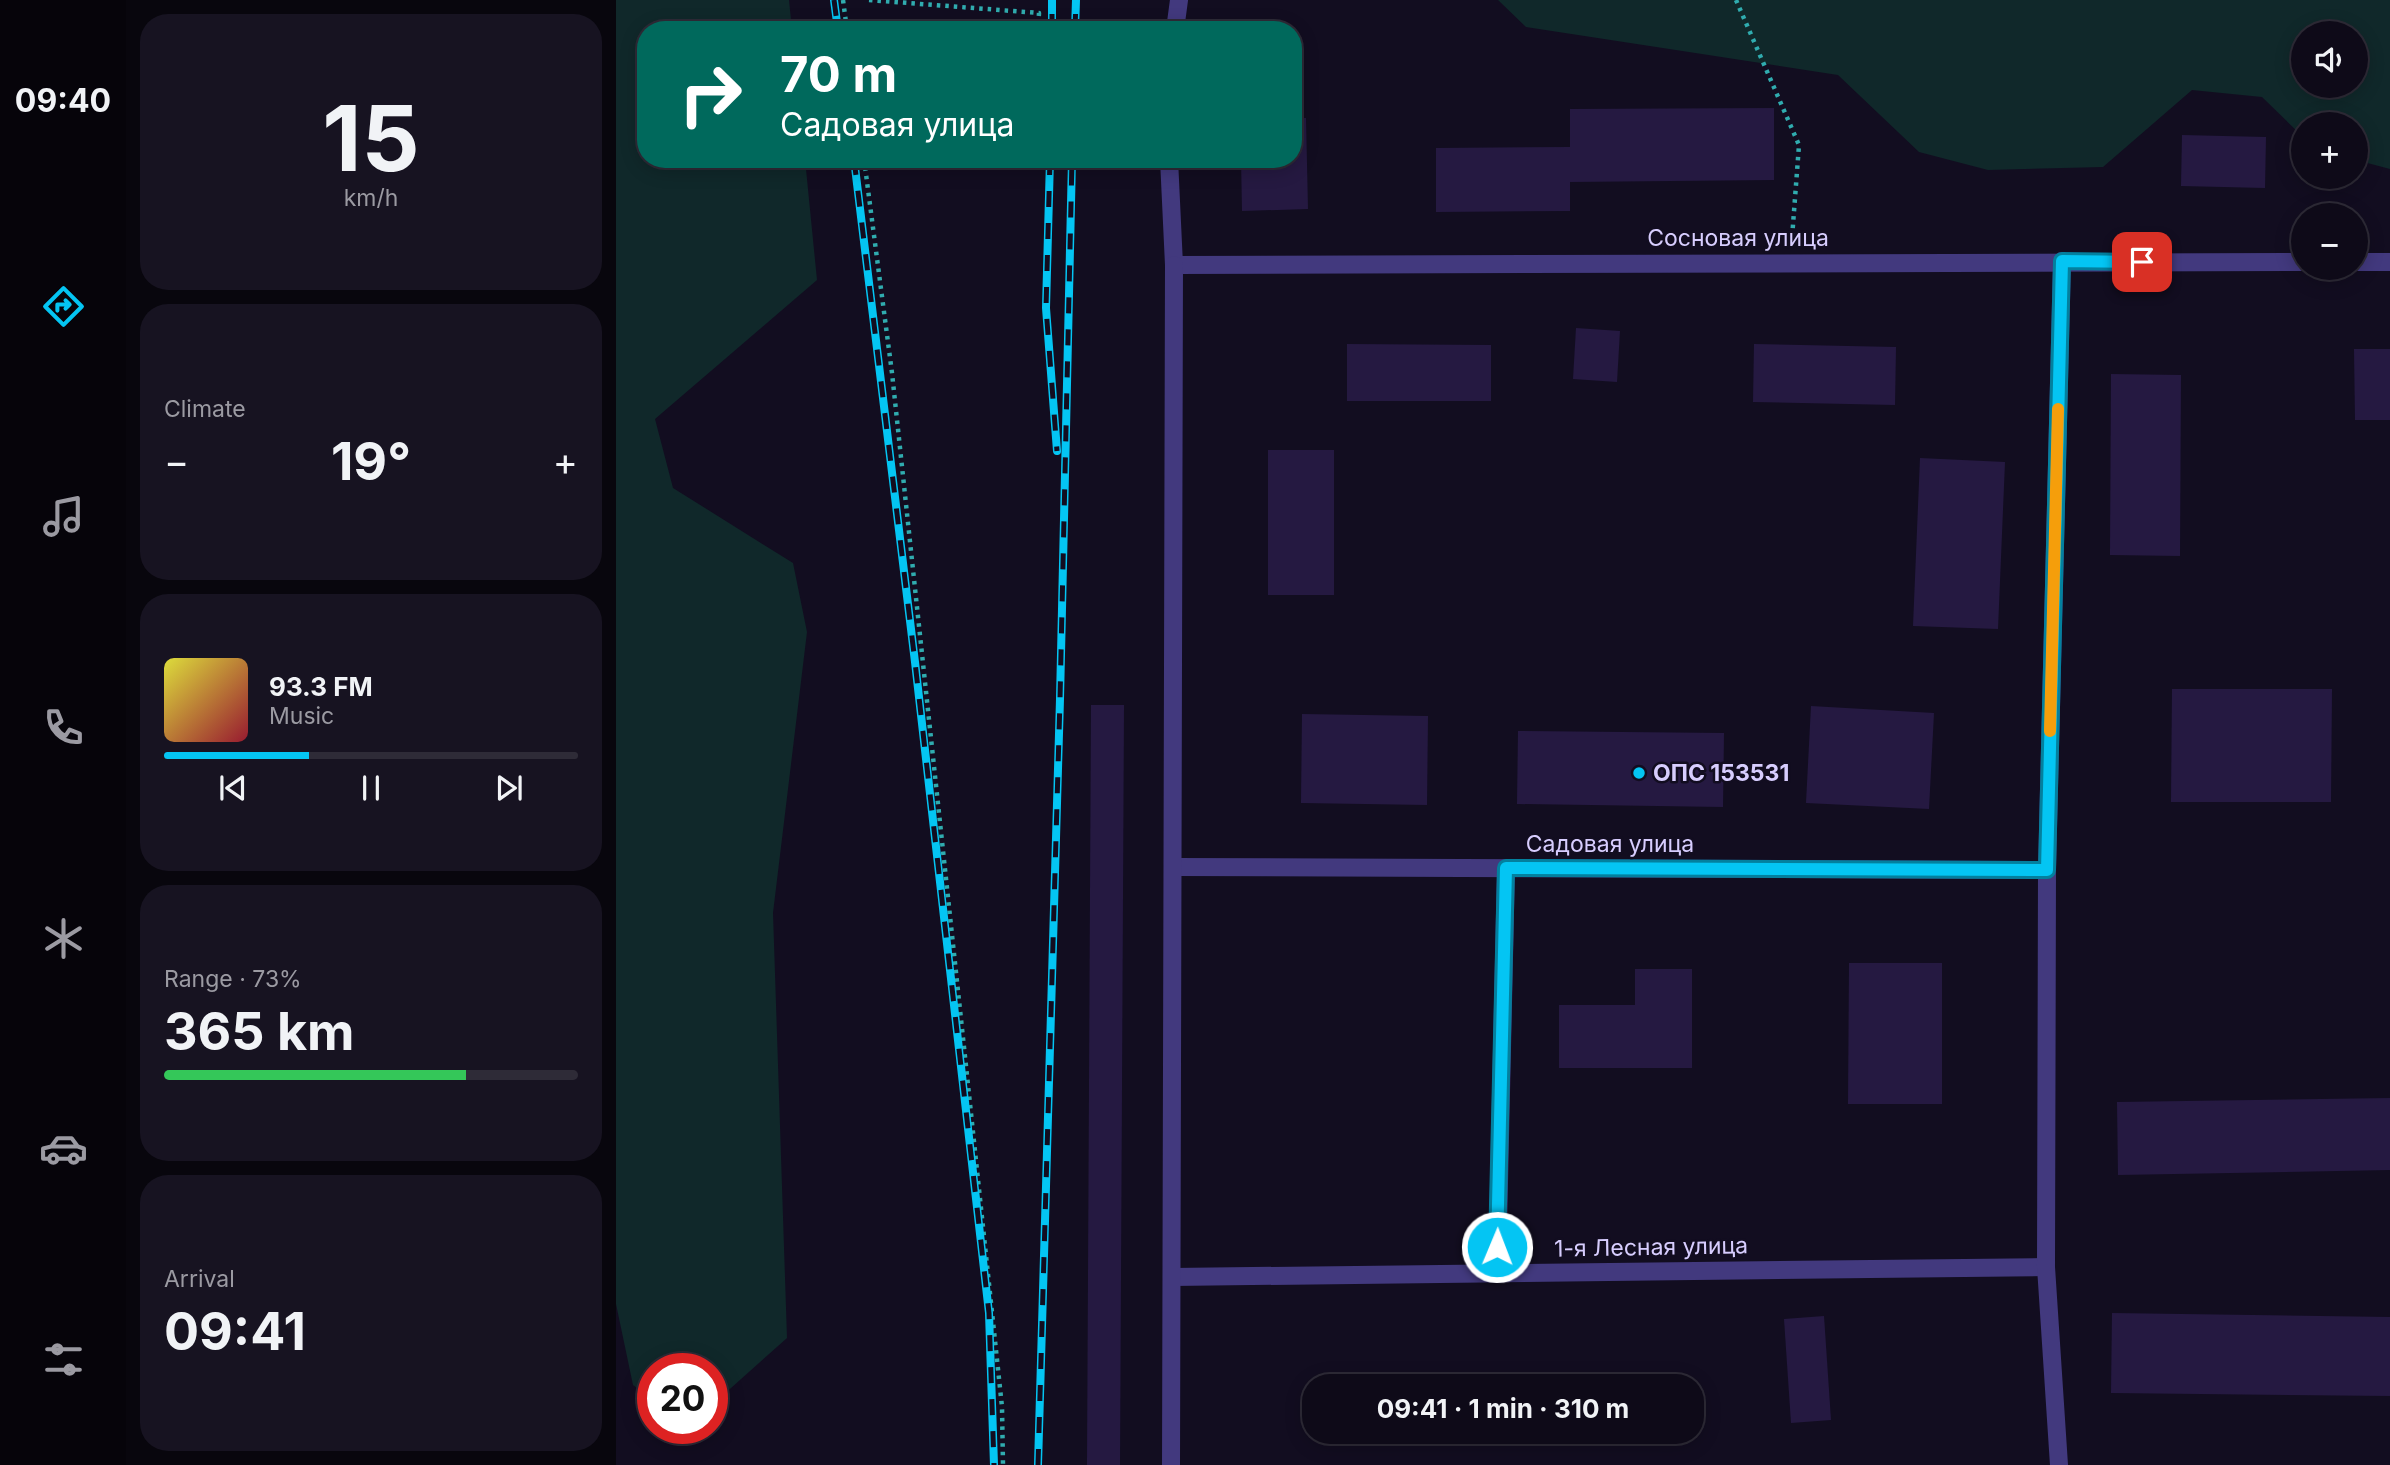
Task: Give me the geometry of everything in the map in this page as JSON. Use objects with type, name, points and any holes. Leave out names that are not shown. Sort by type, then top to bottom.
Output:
[{"type":"street","points":[[1176,21],[1179,0]]},
{"type":"street","points":[[1169,168],[1174,265],[1171,1465]]},
{"type":"street","points":[[2059,1465],[2046,1267],[2047,870],[2062,261]]},
{"type":"street","name":"Сосновая улица","points":[[1174,265],[2291,262]]},
{"type":"street","points":[[2368,262],[2390,262]]},
{"type":"street","name":"Садовая улица","points":[[1173,867],[2047,870]]},
{"type":"street","points":[[1497,1273],[1506,868]]},
{"type":"street","name":"1-я Лесная улица","points":[[1172,1278],[2046,1267]]},
{"type":"path","points":[[843,0],[845,21]]},
{"type":"path","points":[[870,0],[1039,13],[1039,21]]},
{"type":"path","points":[[1736,0],[1799,145],[1790,263]]},
{"type":"path","points":[[865,168],[892,373],[963,1038],[1002,1406],[1003,1465]]},
{"type":"green space","points":[[616,0],[789,0],[791,21],[637,21],[637,168],[806,168],[817,280],[655,419],[673,488],[793,563],[807,632],[773,913],[787,1338],[728,1391],[728,1353],[637,1353],[637,1388],[633,1385],[616,1304]]},
{"type":"green space","points":[[1498,0],[2390,0],[2390,169],[2368,163],[2368,112],[2291,112],[2291,125],[2262,97],[2192,90],[2103,167],[1988,170],[1919,152],[1838,75],[1526,27]]},
{"type":"building","points":[[1774,108],[1774,180],[1570,182],[1570,211],[1436,212],[1436,148],[1570,147],[1570,109]]},
{"type":"building","points":[[1302,118],[1306,118],[1308,209],[1242,211],[1241,168],[1302,168]]},
{"type":"building","points":[[2182,135],[2266,137],[2265,188],[2181,186]]},
{"type":"building","points":[[1576,328],[1620,331],[1617,382],[1573,379]]},
{"type":"building","points":[[1347,344],[1491,345],[1491,401],[1347,401]]},
{"type":"building","points":[[1754,344],[1896,347],[1895,405],[1753,402]]},
{"type":"building","points":[[2354,349],[2390,349],[2390,420],[2355,420]]},
{"type":"building","points":[[2111,374],[2181,375],[2180,556],[2110,555]]},
{"type":"building","points":[[1268,450],[1334,450],[1334,595],[1268,595]]},
{"type":"building","points":[[1920,458],[2005,462],[1998,629],[1913,626]]},
{"type":"building","points":[[2172,689],[2332,689],[2331,802],[2171,802]]},
{"type":"building","points":[[1091,705],[1124,705],[1120,1465],[1087,1465]]},
{"type":"building","points":[[1811,706],[1934,713],[1929,809],[1806,803]]},
{"type":"building","points":[[1302,714],[1428,716],[1427,805],[1301,803]]},
{"type":"building","points":[[1518,731],[1724,733],[1723,807],[1517,804]]},
{"type":"building","points":[[1849,963],[1942,963],[1942,1104],[1848,1104]]},
{"type":"building","points":[[1635,969],[1692,969],[1692,1068],[1559,1068],[1559,1005],[1635,1005]]},
{"type":"building","points":[[2390,1098],[2390,1170],[2118,1175],[2117,1102]]},
{"type":"building","points":[[2112,1313],[2390,1317],[2390,1396],[2111,1393]]},
{"type":"building","points":[[1824,1316],[1831,1420],[1791,1423],[1784,1319]]},
{"type":"railway","points":[[834,0],[837,21]]},
{"type":"railway","points":[[1052,0],[1052,21]]},
{"type":"railway","points":[[1075,21],[1076,0]]},
{"type":"railway","points":[[855,168],[915,662],[989,1313],[994,1465]]},
{"type":"railway","points":[[1050,168],[1046,308],[1057,451]]},
{"type":"railway","points":[[1038,1465],[1072,168]]},
{"type":"slow traffic","points":[[2050,731],[2058,409]]},
{"type":"place","name":"ОПС 153531","points":[[1639,773]]},
{"type":"route","points":[[1497,1247],[1506,868],[2047,870],[2062,261],[2142,262]]}]
